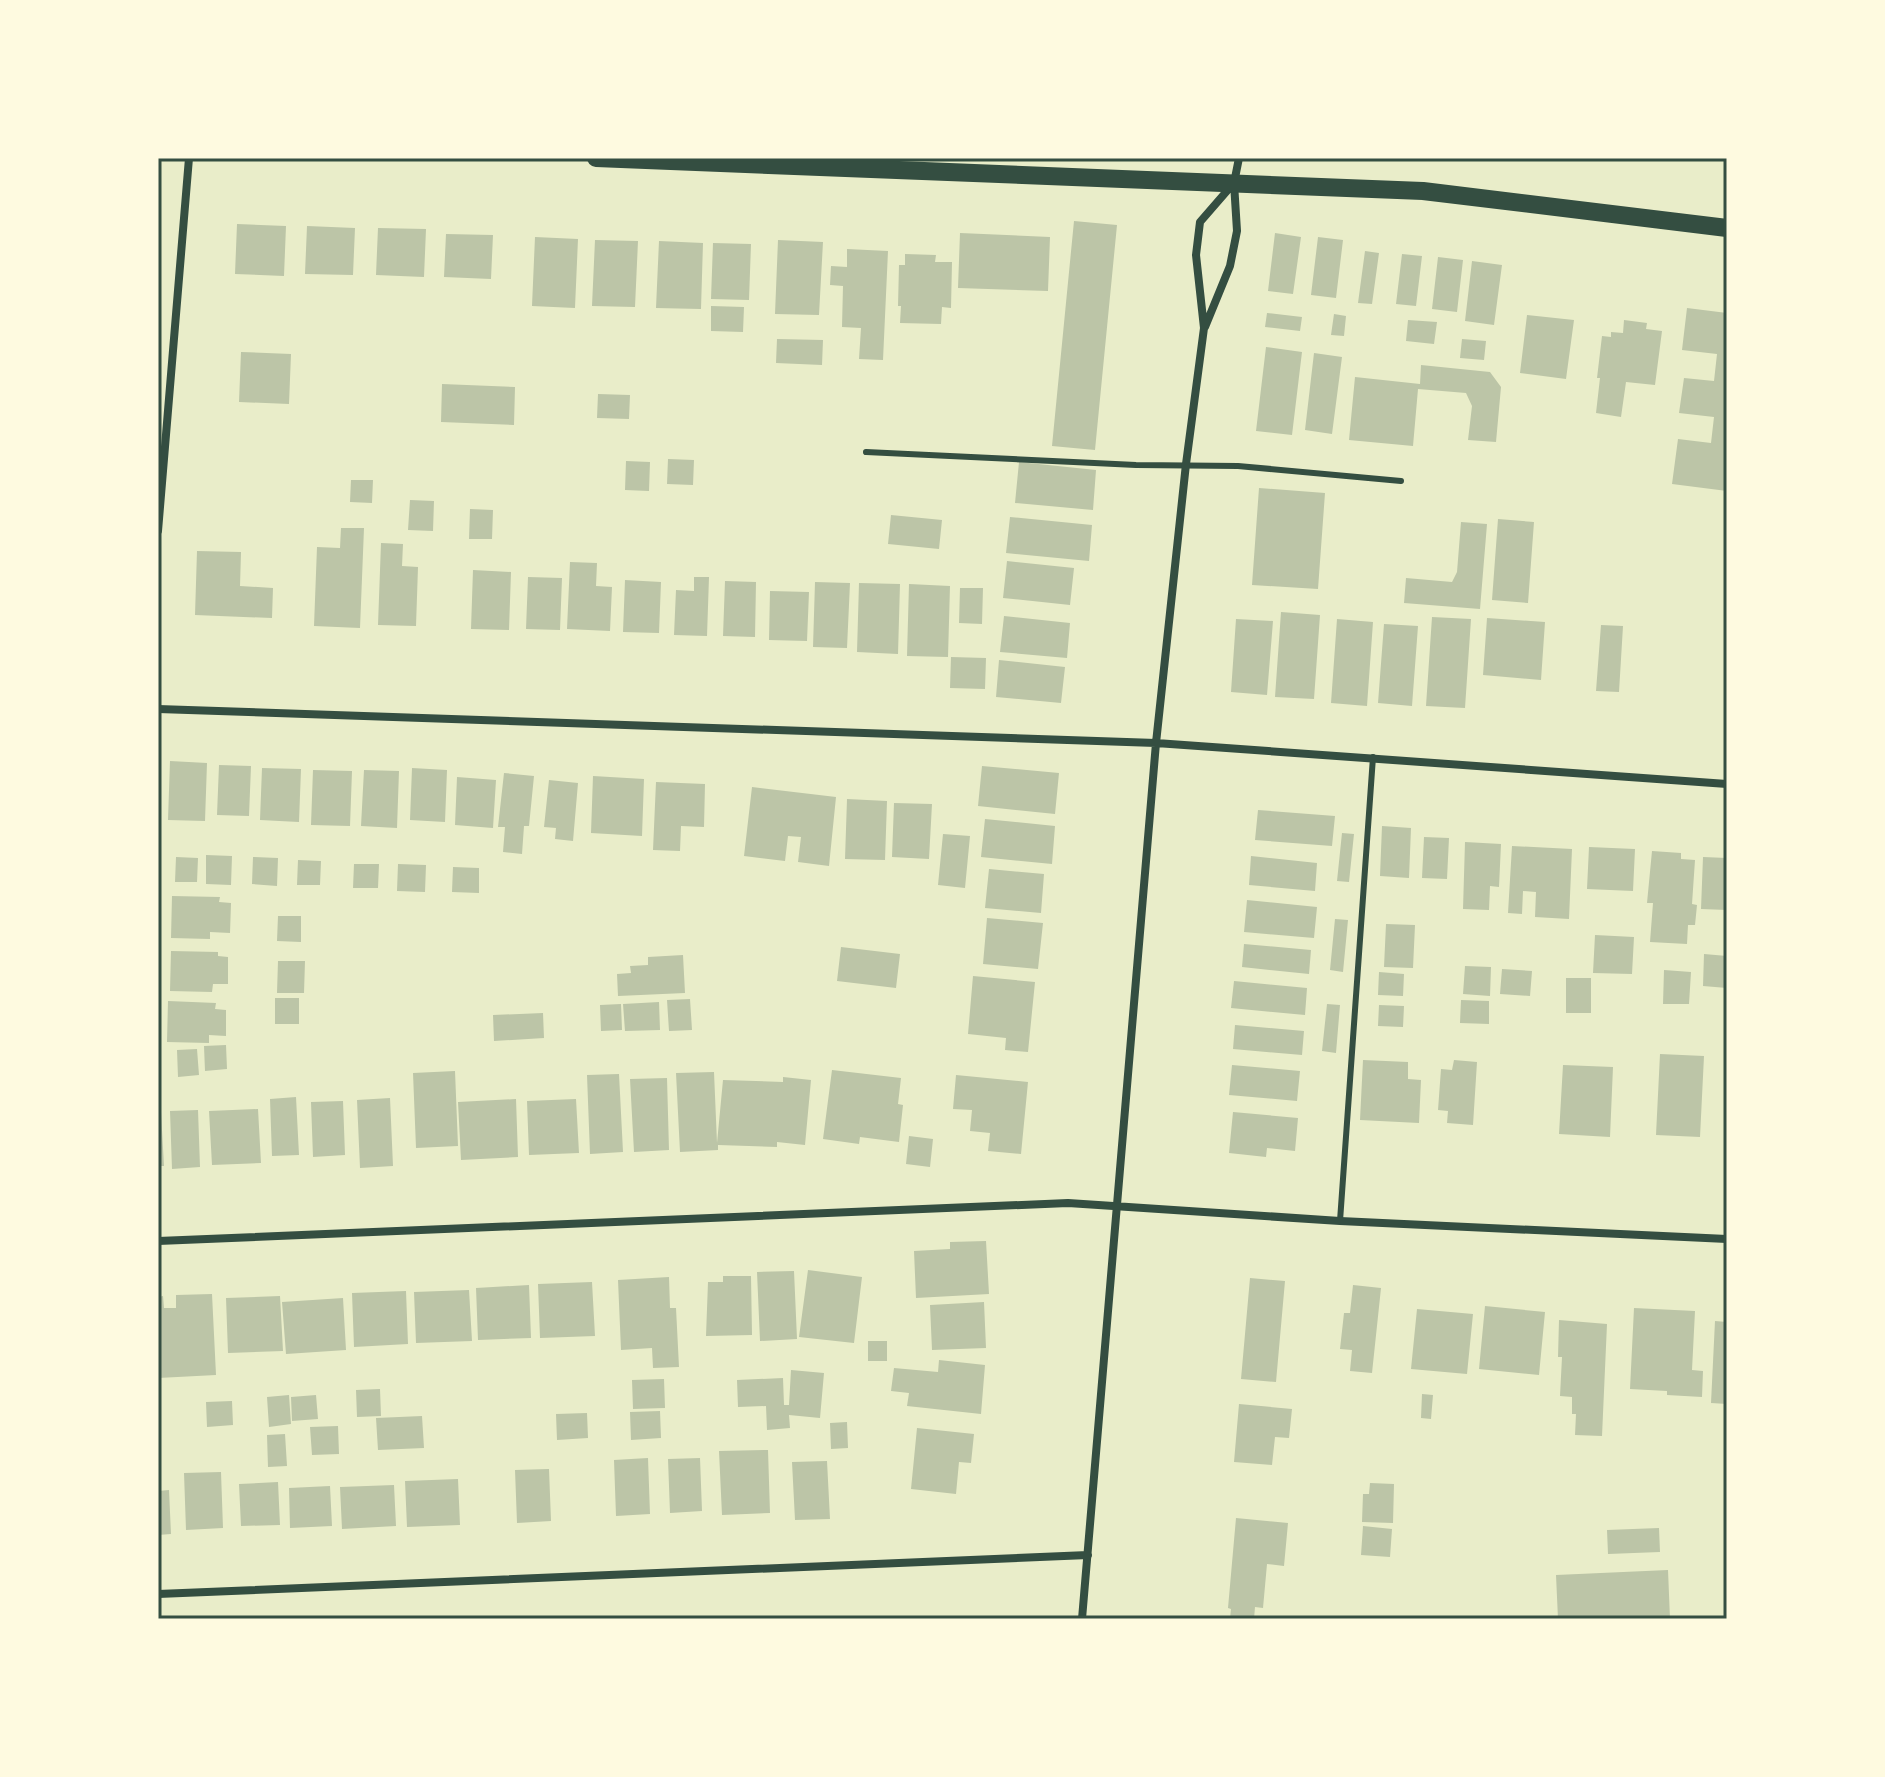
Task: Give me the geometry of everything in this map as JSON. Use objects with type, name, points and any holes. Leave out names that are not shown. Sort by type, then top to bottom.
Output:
[{"type":"main road","points":[[596,158],[1423,191],[1727,228]]},
{"type":"street","points":[[158,531],[189,158]]},
{"type":"street","points":[[1204,328],[1230,266],[1237,231],[1234,183],[1239,158]]},
{"type":"street","points":[[1082,1619],[1156,743],[1204,328],[1196,255],[1200,222],[1234,183]]},
{"type":"street","points":[[158,709],[1156,743],[1727,784]]},
{"type":"street","points":[[158,1241],[1068,1203],[1340,1221],[1727,1239]]},
{"type":"street","points":[[158,1594],[1088,1555]]},
{"type":"lane","points":[[866,452],[1136,465],[1238,466],[1401,481]]},
{"type":"lane","points":[[1340,1221],[1373,757]]},
{"type":"building","points":[[1074,221],[1117,225],[1095,450],[1052,446]]},
{"type":"building","points":[[237,224],[286,226],[284,276],[235,274]]},
{"type":"building","points":[[307,226],[355,228],[353,275],[305,274]]},
{"type":"building","points":[[378,228],[426,229],[424,277],[376,275]]},
{"type":"building","points":[[960,233],[1050,237],[1048,291],[958,288]]},
{"type":"building","points":[[1275,233],[1301,237],[1293,294],[1268,291]]},
{"type":"building","points":[[446,234],[493,235],[491,279],[444,277]]},
{"type":"building","points":[[535,237],[578,239],[575,308],[532,306]]},
{"type":"building","points":[[1318,237],[1343,240],[1336,298],[1311,295]]},
{"type":"building","points":[[595,240],[638,241],[635,307],[592,306]]},
{"type":"building","points":[[778,240],[823,242],[819,315],[775,314]]},
{"type":"building","points":[[659,241],[703,243],[701,309],[656,308]]},
{"type":"building","points":[[713,243],[751,244],[749,300],[711,299]]},
{"type":"building","points":[[847,249],[888,251],[883,360],[859,359],[861,328],[842,327],[843,286],[830,285],[831,266],[847,267]]},
{"type":"building","points":[[1365,251],[1379,253],[1372,304],[1358,303]]},
{"type":"building","points":[[905,254],[936,255],[935,262],[952,262],[951,308],[942,307],[941,324],[900,323],[899,265],[905,265]]},
{"type":"building","points":[[1402,254],[1422,256],[1416,306],[1396,304]]},
{"type":"building","points":[[1438,257],[1463,260],[1457,312],[1432,309]]},
{"type":"building","points":[[1472,261],[1502,265],[1494,325],[1465,321]]},
{"type":"building","points":[[711,306],[744,307],[743,332],[711,331]]},
{"type":"building","points":[[1687,308],[1727,313],[1727,491],[1672,484],[1678,439],[1711,443],[1714,417],[1679,413],[1684,378],[1714,381],[1717,354],[1682,350]]},
{"type":"building","points":[[1267,313],[1302,317],[1300,331],[1265,327]]},
{"type":"building","points":[[1334,314],[1346,316],[1344,336],[1331,335]]},
{"type":"building","points":[[1527,315],[1574,320],[1566,379],[1520,373]]},
{"type":"building","points":[[1408,320],[1437,322],[1434,344],[1406,341]]},
{"type":"building","points":[[1624,320],[1647,323],[1646,329],[1662,331],[1655,385],[1626,382],[1621,417],[1596,413],[1602,336],[1611,337],[1611,332],[1623,333]]},
{"type":"building","points":[[777,339],[823,340],[822,365],[776,363]]},
{"type":"building","points":[[1462,339],[1486,341],[1484,360],[1460,358]]},
{"type":"building","points":[[1266,347],[1302,352],[1292,435],[1256,431]]},
{"type":"building","points":[[241,352],[291,354],[289,404],[239,402]]},
{"type":"building","points":[[1314,353],[1342,357],[1332,434],[1305,430]]},
{"type":"building","points":[[1421,365],[1490,372],[1501,387],[1496,442],[1468,440],[1472,406],[1466,393],[1418,389],[1413,446],[1349,440],[1355,377],[1420,384]]},
{"type":"building","points":[[442,384],[515,387],[514,425],[441,422]]},
{"type":"building","points":[[598,394],[630,395],[629,419],[597,418]]},
{"type":"building","points":[[668,459],[694,460],[693,485],[667,484]]},
{"type":"building","points":[[626,461],[650,462],[649,491],[625,490]]},
{"type":"building","points":[[1019,462],[1096,470],[1093,510],[1015,503]]},
{"type":"building","points":[[351,480],[373,480],[372,503],[350,502]]},
{"type":"building","points":[[1259,488],[1325,493],[1318,589],[1252,585]]},
{"type":"building","points":[[410,500],[434,501],[433,531],[408,530]]},
{"type":"building","points":[[470,509],[493,510],[492,539],[469,539]]},
{"type":"building","points":[[891,515],[942,520],[939,549],[888,544]]},
{"type":"building","points":[[1010,517],[1092,525],[1089,561],[1006,553]]},
{"type":"building","points":[[1498,519],[1534,522],[1528,603],[1492,600]]},
{"type":"building","points":[[1461,522],[1487,524],[1480,609],[1404,603],[1406,578],[1452,582],[1457,572]]},
{"type":"building","points":[[341,528],[364,528],[360,628],[314,626],[317,547],[340,548]]},
{"type":"building","points":[[381,543],[403,544],[402,566],[418,567],[416,626],[378,625]]},
{"type":"building","points":[[197,551],[241,552],[240,586],[273,588],[272,618],[195,615]]},
{"type":"building","points":[[1007,561],[1074,568],[1070,605],[1003,598]]},
{"type":"building","points":[[570,562],[597,563],[596,586],[612,587],[610,631],[567,629]]},
{"type":"building","points":[[473,570],[511,572],[509,630],[471,629]]},
{"type":"building","points":[[528,577],[562,578],[560,630],[526,629]]},
{"type":"building","points":[[694,577],[709,577],[707,636],[674,635],[676,590],[694,591]]},
{"type":"building","points":[[625,580],[661,582],[659,633],[623,632]]},
{"type":"building","points":[[725,581],[756,582],[755,637],[723,636]]},
{"type":"building","points":[[815,582],[850,583],[847,648],[813,647]]},
{"type":"building","points":[[859,583],[900,584],[898,654],[857,652]]},
{"type":"building","points":[[909,584],[950,586],[948,657],[907,656]]},
{"type":"building","points":[[960,588],[983,588],[982,624],[959,623]]},
{"type":"building","points":[[770,591],[809,592],[807,641],[769,640]]},
{"type":"building","points":[[1281,612],[1320,615],[1314,699],[1275,697]]},
{"type":"building","points":[[1004,616],[1070,623],[1067,658],[1000,652]]},
{"type":"building","points":[[1432,617],[1471,619],[1465,708],[1426,706]]},
{"type":"building","points":[[1487,618],[1545,622],[1541,680],[1483,675]]},
{"type":"building","points":[[1236,619],[1273,621],[1267,695],[1231,692]]},
{"type":"building","points":[[1337,619],[1373,622],[1367,706],[1331,703]]},
{"type":"building","points":[[1384,624],[1418,626],[1412,706],[1378,703]]},
{"type":"building","points":[[1601,625],[1623,626],[1619,692],[1596,691]]},
{"type":"building","points":[[951,657],[986,658],[985,689],[950,688]]},
{"type":"building","points":[[999,660],[1065,667],[1061,703],[996,697]]},
{"type":"building","points":[[170,761],[207,763],[205,821],[168,820]]},
{"type":"building","points":[[219,765],[251,766],[249,816],[217,815]]},
{"type":"building","points":[[982,766],[1059,773],[1055,814],[978,806]]},
{"type":"building","points":[[262,768],[301,769],[299,822],[260,820]]},
{"type":"building","points":[[412,768],[447,770],[445,822],[410,820]]},
{"type":"building","points":[[313,770],[352,771],[350,826],[311,825]]},
{"type":"building","points":[[364,770],[399,771],[397,828],[361,826]]},
{"type":"building","points":[[504,773],[534,776],[529,826],[524,826],[522,854],[503,852],[505,827],[498,827]]},
{"type":"building","points":[[593,776],[644,779],[642,836],[591,833]]},
{"type":"building","points":[[457,777],[496,780],[493,828],[455,825]]},
{"type":"building","points":[[549,780],[578,783],[573,841],[555,839],[556,828],[544,827]]},
{"type":"building","points":[[656,782],[705,784],[704,827],[681,826],[680,851],[653,850]]},
{"type":"building","points":[[752,787],[836,797],[829,866],[798,862],[801,837],[788,836],[785,861],[744,856]]},
{"type":"building","points":[[847,799],[887,801],[885,860],[845,859]]},
{"type":"building","points":[[894,803],[932,804],[929,859],[892,857]]},
{"type":"building","points":[[1258,810],[1335,816],[1332,846],[1255,840]]},
{"type":"building","points":[[985,819],[1055,826],[1052,864],[981,857]]},
{"type":"building","points":[[1382,826],[1411,828],[1409,878],[1380,876]]},
{"type":"building","points":[[1342,833],[1354,834],[1349,882],[1337,881]]},
{"type":"building","points":[[943,834],[970,836],[965,888],[938,885]]},
{"type":"building","points":[[1424,837],[1449,838],[1447,879],[1422,878]]},
{"type":"building","points":[[1465,842],[1501,844],[1499,887],[1490,886],[1489,910],[1463,909]]},
{"type":"building","points":[[1512,846],[1572,849],[1569,919],[1535,917],[1536,892],[1523,891],[1522,914],[1508,913]]},
{"type":"building","points":[[1589,847],[1635,849],[1633,891],[1587,889]]},
{"type":"building","points":[[1652,851],[1681,853],[1681,859],[1695,860],[1692,904],[1697,905],[1695,925],[1688,925],[1687,944],[1650,942],[1653,903],[1647,903]]},
{"type":"building","points":[[206,855],[232,856],[231,885],[206,884]]},
{"type":"building","points":[[1251,856],[1317,863],[1315,891],[1249,885]]},
{"type":"building","points":[[176,857],[198,858],[197,882],[175,882]]},
{"type":"building","points":[[253,857],[278,858],[277,886],[252,884]]},
{"type":"building","points":[[1703,857],[1727,858],[1727,910],[1701,909]]},
{"type":"building","points":[[298,860],[321,861],[320,885],[297,885]]},
{"type":"building","points":[[354,864],[379,864],[378,888],[353,888]]},
{"type":"building","points":[[398,864],[426,865],[425,892],[397,891]]},
{"type":"building","points":[[453,867],[479,868],[479,893],[452,892]]},
{"type":"building","points":[[989,869],[1044,874],[1041,913],[985,908]]},
{"type":"building","points":[[172,896],[220,897],[219,902],[231,903],[230,933],[210,932],[210,939],[171,938]]},
{"type":"building","points":[[1247,900],[1317,907],[1314,938],[1244,932]]},
{"type":"building","points":[[278,916],[301,916],[301,942],[277,941]]},
{"type":"building","points":[[987,918],[1043,923],[1038,969],[983,964]]},
{"type":"building","points":[[1335,919],[1348,920],[1343,972],[1330,970]]},
{"type":"building","points":[[1386,924],[1415,925],[1413,968],[1384,967]]},
{"type":"building","points":[[1595,935],[1634,937],[1632,974],[1593,973]]},
{"type":"building","points":[[1244,944],[1311,950],[1309,974],[1242,967]]},
{"type":"building","points":[[841,947],[900,954],[896,988],[837,981]]},
{"type":"building","points":[[171,951],[218,952],[218,956],[228,957],[228,984],[213,984],[212,992],[170,991]]},
{"type":"building","points":[[1704,954],[1727,956],[1727,988],[1703,986]]},
{"type":"building","points":[[683,955],[685,993],[618,996],[617,974],[631,973],[630,966],[648,965],[648,957]]},
{"type":"building","points":[[278,961],[305,961],[304,993],[277,993]]},
{"type":"building","points":[[1465,966],[1491,967],[1490,996],[1463,994]]},
{"type":"building","points":[[1502,969],[1532,971],[1530,996],[1500,994]]},
{"type":"building","points":[[1664,970],[1691,972],[1689,1004],[1663,1004]]},
{"type":"building","points":[[1379,972],[1404,974],[1403,996],[1378,995]]},
{"type":"building","points":[[973,976],[1035,982],[1028,1052],[1005,1050],[1006,1038],[968,1034]]},
{"type":"building","points":[[1566,978],[1591,978],[1591,1013],[1566,1013]]},
{"type":"building","points":[[1234,981],[1307,988],[1305,1015],[1231,1008]]},
{"type":"building","points":[[275,998],[299,998],[299,1024],[275,1024]]},
{"type":"building","points":[[690,999],[692,1030],[669,1031],[667,1000]]},
{"type":"building","points":[[1461,1000],[1489,1001],[1489,1024],[1460,1023]]},
{"type":"building","points":[[168,1001],[216,1003],[215,1009],[226,1010],[226,1036],[209,1035],[209,1043],[167,1042]]},
{"type":"building","points":[[659,1002],[660,1030],[625,1031],[623,1004]]},
{"type":"building","points":[[621,1004],[622,1030],[601,1031],[600,1005]]},
{"type":"building","points":[[1327,1004],[1340,1005],[1336,1053],[1322,1051]]},
{"type":"building","points":[[1379,1005],[1404,1006],[1403,1027],[1378,1026]]},
{"type":"building","points":[[543,1013],[544,1038],[494,1041],[493,1015]]},
{"type":"building","points":[[1235,1025],[1304,1031],[1302,1055],[1233,1049]]},
{"type":"building","points":[[226,1045],[227,1069],[205,1071],[204,1046]]},
{"type":"building","points":[[197,1049],[199,1075],[178,1077],[177,1050]]},
{"type":"building","points":[[1660,1054],[1704,1056],[1700,1137],[1656,1135]]},
{"type":"building","points":[[1363,1060],[1408,1062],[1408,1079],[1421,1080],[1419,1123],[1360,1120]]},
{"type":"building","points":[[1454,1060],[1477,1062],[1473,1125],[1447,1123],[1448,1111],[1438,1110],[1441,1069],[1452,1070]]},
{"type":"building","points":[[1232,1065],[1300,1071],[1297,1101],[1229,1095]]},
{"type":"building","points":[[1563,1065],[1613,1067],[1610,1137],[1559,1134]]},
{"type":"building","points":[[832,1070],[901,1078],[898,1104],[903,1105],[899,1142],[860,1137],[859,1144],[823,1139]]},
{"type":"building","points":[[455,1071],[458,1146],[416,1148],[413,1073]]},
{"type":"building","points":[[714,1072],[717,1143],[723,1080],[783,1082],[783,1077],[811,1080],[805,1145],[777,1142],[777,1147],[718,1145],[718,1150],[680,1152],[676,1073]]},
{"type":"building","points":[[619,1074],[623,1152],[590,1154],[587,1075]]},
{"type":"building","points":[[956,1075],[1028,1082],[1021,1154],[988,1151],[990,1133],[970,1131],[972,1110],[953,1109]]},
{"type":"building","points":[[667,1078],[669,1150],[634,1152],[630,1079]]},
{"type":"building","points":[[296,1097],[299,1155],[272,1156],[270,1099]]},
{"type":"building","points":[[390,1098],[393,1166],[360,1168],[357,1100]]},
{"type":"building","points":[[516,1099],[518,1157],[461,1160],[458,1102]]},
{"type":"building","points":[[576,1099],[579,1153],[529,1155],[527,1101]]},
{"type":"building","points":[[343,1101],[345,1155],[313,1157],[311,1102]]},
{"type":"building","points":[[258,1109],[261,1163],[212,1165],[209,1111]]},
{"type":"building","points":[[198,1110],[200,1167],[172,1169],[170,1111]]},
{"type":"building","points":[[158,1112],[161,1112],[164,1166],[158,1166]]},
{"type":"building","points":[[1233,1112],[1298,1118],[1295,1151],[1267,1148],[1266,1157],[1229,1153]]},
{"type":"building","points":[[909,1136],[933,1139],[930,1167],[906,1164]]},
{"type":"building","points":[[986,1241],[989,1294],[916,1298],[914,1251],[950,1249],[950,1242]]},
{"type":"building","points":[[808,1270],[862,1277],[854,1343],[799,1337]]},
{"type":"building","points":[[794,1271],[797,1339],[760,1341],[757,1272]]},
{"type":"building","points":[[723,1276],[751,1276],[752,1335],[706,1336],[708,1282],[723,1282]]},
{"type":"building","points":[[669,1277],[670,1308],[676,1308],[679,1367],[653,1368],[652,1348],[621,1350],[618,1280]]},
{"type":"building","points":[[1250,1278],[1285,1281],[1276,1382],[1241,1379]]},
{"type":"building","points":[[592,1282],[595,1336],[540,1338],[538,1284]]},
{"type":"building","points":[[529,1285],[531,1338],[478,1340],[476,1288]]},
{"type":"building","points":[[1353,1285],[1381,1288],[1372,1373],[1350,1371],[1352,1350],[1340,1349],[1344,1313],[1350,1313]]},
{"type":"building","points":[[469,1290],[472,1341],[416,1343],[414,1292]]},
{"type":"building","points":[[406,1291],[408,1344],[354,1347],[352,1293]]},
{"type":"building","points":[[212,1294],[216,1375],[158,1378],[158,1297],[163,1296],[164,1308],[176,1308],[176,1295]]},
{"type":"building","points":[[280,1296],[283,1351],[228,1353],[226,1298]]},
{"type":"building","points":[[343,1298],[346,1350],[286,1354],[282,1302]]},
{"type":"building","points":[[984,1302],[986,1348],[932,1350],[930,1305]]},
{"type":"building","points":[[1485,1306],[1545,1312],[1539,1375],[1479,1369]]},
{"type":"building","points":[[1634,1308],[1695,1311],[1692,1370],[1703,1371],[1702,1397],[1630,1389]]},
{"type":"building","points":[[1417,1309],[1473,1314],[1467,1374],[1411,1369]]},
{"type":"building","points":[[1559,1320],[1607,1324],[1602,1436],[1575,1435],[1576,1414],[1572,1414],[1572,1397],[1560,1396],[1562,1357],[1558,1357]]},
{"type":"building","points":[[1715,1321],[1727,1322],[1727,1404],[1711,1403]]},
{"type":"building","points":[[868,1341],[887,1341],[887,1361],[868,1361]]},
{"type":"building","points":[[939,1360],[985,1365],[981,1414],[907,1406],[909,1393],[891,1391],[894,1368],[938,1372]]},
{"type":"building","points":[[791,1370],[824,1373],[820,1418],[789,1415],[790,1428],[767,1430],[766,1406],[738,1407],[737,1380],[783,1378],[784,1405],[789,1405]]},
{"type":"building","points":[[664,1379],[665,1408],[633,1409],[632,1380]]},
{"type":"building","points":[[380,1389],[381,1416],[357,1417],[356,1390]]},
{"type":"building","points":[[1422,1394],[1433,1395],[1431,1419],[1421,1418]]},
{"type":"building","points":[[289,1395],[291,1424],[269,1427],[267,1397]]},
{"type":"building","points":[[316,1395],[318,1419],[292,1421],[291,1397]]},
{"type":"building","points":[[232,1401],[233,1425],[207,1427],[206,1402]]},
{"type":"building","points":[[1239,1404],[1292,1409],[1289,1438],[1275,1437],[1272,1465],[1234,1462]]},
{"type":"building","points":[[660,1411],[661,1438],[631,1440],[630,1412]]},
{"type":"building","points":[[587,1413],[588,1438],[557,1440],[556,1414]]},
{"type":"building","points":[[422,1416],[424,1448],[378,1450],[376,1418]]},
{"type":"building","points":[[847,1422],[848,1448],[831,1449],[830,1423]]},
{"type":"building","points":[[338,1426],[339,1454],[312,1455],[310,1427]]},
{"type":"building","points":[[917,1428],[974,1434],[971,1463],[959,1462],[956,1494],[911,1489]]},
{"type":"building","points":[[285,1434],[287,1466],[268,1467],[267,1435]]},
{"type":"building","points":[[768,1450],[770,1513],[722,1515],[719,1451]]},
{"type":"building","points":[[648,1458],[650,1514],[616,1516],[614,1460]]},
{"type":"building","points":[[700,1458],[702,1511],[670,1513],[668,1459]]},
{"type":"building","points":[[827,1461],[830,1519],[795,1520],[792,1462]]},
{"type":"building","points":[[549,1469],[551,1521],[517,1523],[515,1470]]},
{"type":"building","points":[[221,1472],[223,1528],[186,1530],[184,1473]]},
{"type":"building","points":[[458,1479],[460,1525],[407,1527],[405,1481]]},
{"type":"building","points":[[278,1482],[280,1525],[241,1526],[239,1484]]},
{"type":"building","points":[[1370,1483],[1394,1484],[1393,1523],[1362,1522],[1363,1494],[1369,1494]]},
{"type":"building","points":[[394,1485],[396,1526],[342,1529],[340,1487]]},
{"type":"building","points":[[330,1486],[332,1526],[290,1528],[289,1488]]},
{"type":"building","points":[[169,1490],[171,1534],[158,1535],[158,1491]]},
{"type":"building","points":[[1236,1518],[1288,1523],[1284,1566],[1267,1564],[1263,1608],[1255,1607],[1254,1619],[1230,1619],[1231,1609],[1228,1608]]},
{"type":"building","points":[[1363,1526],[1392,1529],[1390,1557],[1361,1555]]},
{"type":"building","points":[[1659,1528],[1660,1552],[1608,1554],[1607,1530]]},
{"type":"building","points":[[1668,1570],[1670,1619],[1558,1619],[1556,1575]]}]
